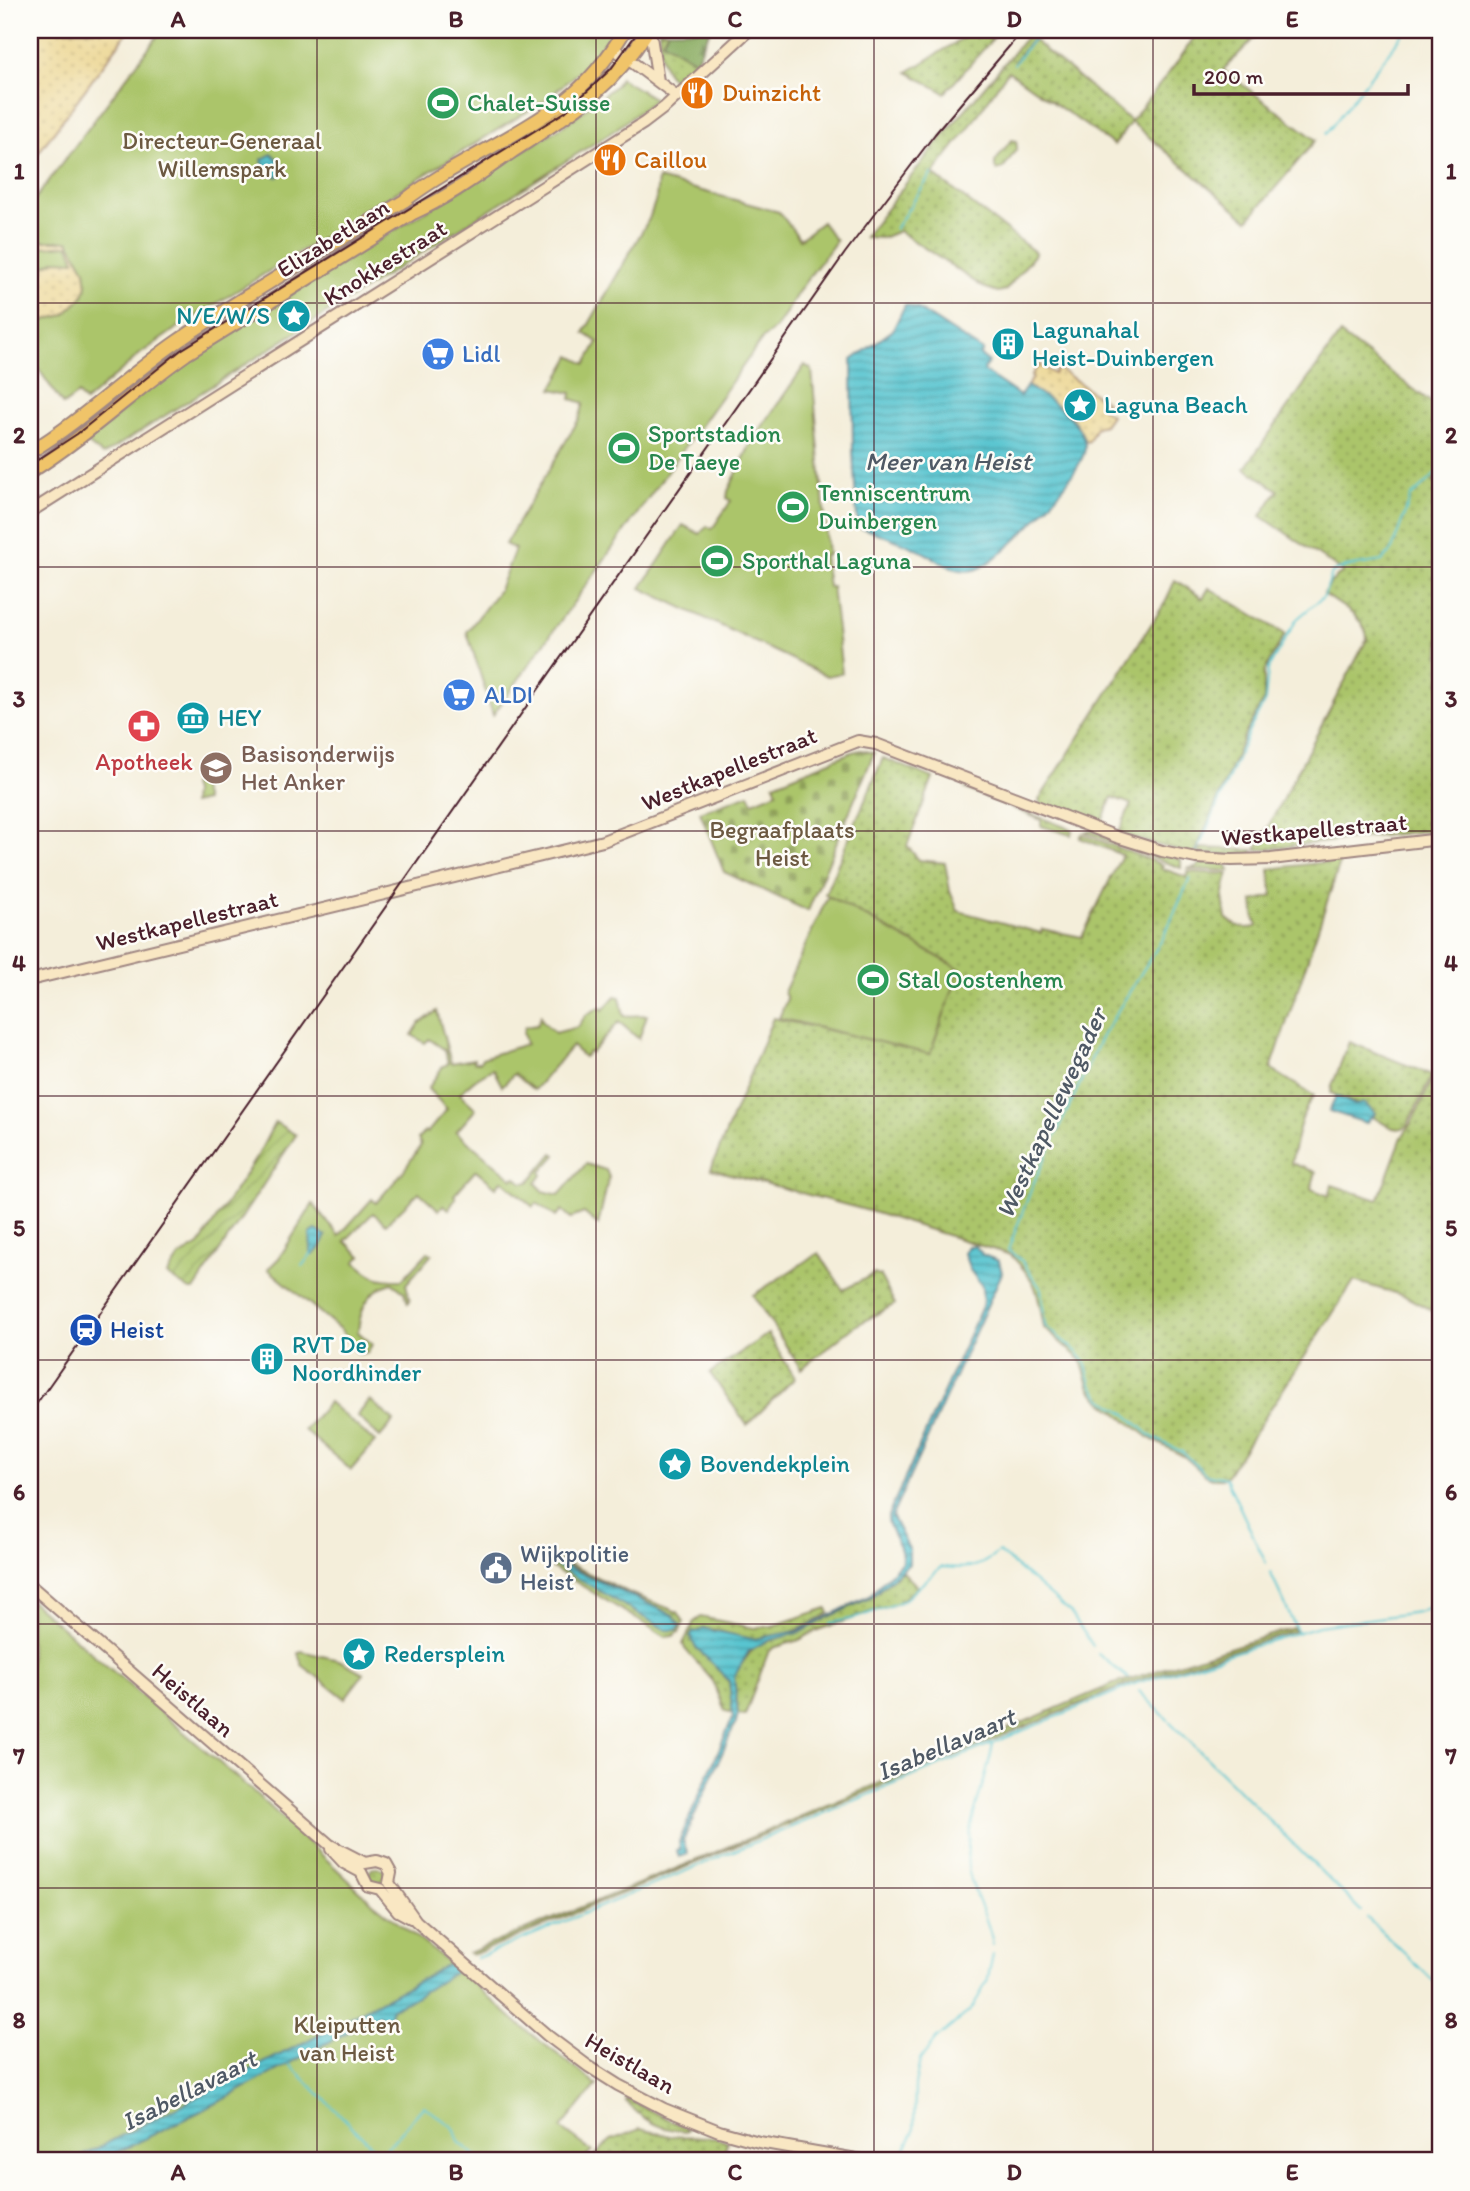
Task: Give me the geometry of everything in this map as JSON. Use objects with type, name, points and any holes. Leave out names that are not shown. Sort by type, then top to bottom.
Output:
[{"type":"main road","name":"Elizabetlaan","points":[[30,452],[76,422],[153,359],[190,333],[404,201],[432,180],[552,109],[579,89],[625,30]]},
{"type":"main road","name":"Elizabetlaan","points":[[30,472],[81,438],[151,379],[186,354],[401,220],[443,198],[567,117],[597,93],[628,59],[649,30]]},
{"type":"street","points":[[649,30],[658,81]]},
{"type":"street","name":"Knokkestraat","points":[[30,512],[636,129],[677,96],[749,30]]},
{"type":"street","points":[[613,48],[677,96]]},
{"type":"street","name":"Westkapellestraat","points":[[30,980],[603,841],[858,741],[876,744],[1117,837],[1196,858],[1271,859],[1440,839]]},
{"type":"street","name":"Heistlaan","points":[[30,1585],[330,1845],[357,1861],[386,1864],[391,1873],[384,1886]]},
{"type":"street","name":"Heistlaan","points":[[330,1845],[340,1860],[363,1875],[368,1886],[384,1886]]},
{"type":"street","points":[[363,1875],[370,1864]]},
{"type":"street","name":"Heistlaan","points":[[384,1886],[398,1911],[414,1919],[548,2036],[618,2085],[664,2109],[719,2131],[759,2142],[868,2161]]},
{"type":"green space","name":"Directeur-Generaal Willemspark","points":[[162,30],[613,30],[588,64],[544,101],[177,328],[140,354],[85,402],[78,394],[63,405],[30,356],[30,329],[46,320],[64,315],[82,298],[87,286],[85,270],[69,241],[30,239],[30,206]]},
{"type":"green space","points":[[659,30],[668,30],[663,41],[696,61],[696,67],[679,83],[664,67]]},
{"type":"green space","points":[[668,30],[710,30],[696,61],[662,41]]},
{"type":"green space","points":[[976,30],[989,30],[996,35],[945,93],[908,72]]},
{"type":"green space","points":[[1032,30],[1039,30],[1014,62],[1033,40],[1131,121],[1199,30],[1262,30],[1223,70],[1316,140],[1248,220],[1131,122],[1114,145],[1008,71],[933,174],[1036,253],[1006,290],[998,292],[983,287],[899,231],[882,238],[865,237],[933,148]]},
{"type":"green space","points":[[620,78],[655,99],[615,130],[103,455],[87,443],[141,394],[185,360],[566,124],[616,85]]},
{"type":"green space","points":[[1011,140],[1016,141],[1017,148],[1004,168],[997,170],[995,162]]},
{"type":"green space","name":"Sportstadion De Taeye","points":[[658,179],[779,212],[800,239],[822,222],[836,241],[801,288],[779,324],[763,338],[493,715],[467,632],[499,590],[515,549],[505,544],[579,419],[584,403],[571,399],[572,393],[552,389],[571,356],[586,364],[598,342],[584,333],[649,219],[656,199]]},
{"type":"green space","points":[[69,245],[75,261],[56,260],[35,271],[30,269],[31,248]]},
{"type":"green space","points":[[1340,334],[1440,409],[1440,473],[1433,482],[1440,487],[1440,829],[1256,850],[1367,639],[1366,631],[1357,618],[1324,594],[1330,583],[1343,572],[1261,516],[1278,490],[1245,468]]},
{"type":"green space","name":"Tenniscentrum Duinbergen","points":[[805,365],[812,370],[828,555],[824,556],[828,587],[832,587],[842,673],[827,676],[641,588],[683,525],[700,534],[707,526],[712,529],[731,501],[727,498],[728,491],[752,441]]},
{"type":"green space","points":[[1175,580],[1203,598],[1209,588],[1285,634],[1264,672],[1264,700],[1245,734],[1196,851],[1199,852],[1200,848],[1253,850],[1252,856],[1187,853],[1118,834],[1131,804],[1112,797],[1100,827],[1041,805],[1039,800],[1166,601]]},
{"type":"green space","name":"Begraafplaats Heist","points":[[861,750],[874,753],[808,911],[724,872],[700,812],[749,794],[753,802],[777,792],[774,784]]},
{"type":"green space","points":[[883,758],[933,778],[907,846],[919,860],[945,863],[950,891],[958,911],[1041,933],[1042,929],[1082,937],[1122,855],[1080,838],[1082,834],[1163,865],[1161,868],[1186,877],[1188,872],[1228,874],[1223,897],[1226,918],[1245,928],[1258,926],[1253,901],[1273,896],[1269,869],[1341,860],[1271,1069],[1314,1096],[1302,1119],[1291,1163],[1316,1172],[1311,1189],[1329,1196],[1332,1185],[1378,1200],[1402,1137],[1434,1076],[1440,1079],[1440,1315],[1405,1296],[1354,1281],[1222,1479],[1205,1475],[1185,1457],[1151,1439],[1099,1399],[1090,1388],[1081,1360],[1044,1328],[1032,1281],[1011,1255],[869,1211],[711,1169],[773,1018],[930,1053],[960,969],[825,894]]},
{"type":"green space","points":[[198,777],[205,801],[192,804],[191,786]]},
{"type":"green space","points":[[964,788],[1073,830],[1071,835],[1041,826],[1041,820]]},
{"type":"green space","points":[[1090,830],[1181,860],[1181,868],[1085,832]]},
{"type":"green space","points":[[1203,862],[1226,864],[1230,871],[1187,869]]},
{"type":"green space","name":"Stal Oostenhem","points":[[828,896],[960,969],[930,1054],[779,1018],[787,999],[784,992]]},
{"type":"green space","points":[[615,996],[620,997],[624,1016],[647,1015],[639,1039],[619,1022],[591,1053],[584,1057],[572,1046],[534,1090],[514,1074],[502,1086],[493,1069],[467,1086],[460,1094],[476,1109],[456,1132],[513,1179],[515,1177],[523,1183],[529,1182],[553,1153],[556,1155],[541,1172],[542,1175],[536,1183],[543,1191],[559,1195],[586,1164],[606,1170],[609,1177],[598,1225],[584,1213],[571,1218],[562,1210],[556,1217],[537,1203],[533,1207],[502,1180],[496,1187],[476,1170],[454,1195],[456,1198],[449,1209],[443,1205],[439,1210],[419,1192],[386,1224],[373,1213],[345,1241],[361,1256],[355,1262],[367,1272],[381,1279],[402,1280],[428,1252],[432,1254],[406,1284],[410,1301],[408,1303],[404,1292],[392,1283],[371,1295],[363,1308],[358,1332],[372,1344],[368,1352],[358,1354],[341,1330],[268,1269],[279,1258],[313,1204],[339,1236],[372,1199],[376,1203],[402,1173],[421,1145],[418,1139],[425,1131],[427,1133],[447,1109],[428,1089],[443,1066],[448,1064],[445,1050],[429,1039],[425,1043],[412,1035],[419,1024],[437,1011],[451,1063],[474,1059],[474,1062],[480,1062],[482,1058],[526,1044],[523,1032],[525,1027],[537,1025],[541,1016],[543,1022],[555,1033],[578,1027],[586,1015],[600,1007],[603,1010]]},
{"type":"green space","points":[[1349,1042],[1432,1075],[1407,1126],[1398,1129],[1390,1127],[1373,1117],[1375,1113],[1331,1093]]},
{"type":"green space","points":[[275,1122],[296,1135],[194,1290],[190,1290],[167,1275],[179,1257],[199,1245],[258,1155]]},
{"type":"green space","points":[[819,1253],[843,1290],[874,1274],[880,1276],[895,1304],[855,1326],[801,1369],[753,1295]]},
{"type":"green space","points":[[768,1334],[795,1378],[747,1425],[710,1373]]},
{"type":"green space","points":[[370,1400],[394,1421],[380,1437],[357,1416]]},
{"type":"green space","points":[[329,1402],[375,1442],[351,1470],[304,1430]]},
{"type":"green space","points":[[552,1556],[632,1594],[678,1612],[684,1622],[679,1632],[666,1637],[548,1565]],"holes":[[[554,1560],[673,1615],[678,1624],[675,1629]]]},
{"type":"green space","points":[[902,1571],[918,1587],[898,1603],[773,1648],[768,1653],[745,1715],[738,1714],[734,1677],[756,1645],[808,1628],[870,1598]]},
{"type":"green space","name":"Kleiputten van Heist","points":[[30,1600],[264,1801],[373,1903],[597,2085],[561,2128],[592,2151],[582,2161],[30,2161]]},
{"type":"green space","points":[[827,1608],[829,1613],[777,1637],[742,1638],[716,1630],[699,1630],[693,1638],[729,1682],[734,1713],[725,1711],[713,1681],[683,1644],[694,1622],[701,1617],[754,1628],[772,1626]]},
{"type":"green space","points":[[1293,1628],[1295,1631],[1130,1683],[495,1946],[472,1955],[469,1953],[1114,1684]]},
{"type":"green space","points":[[301,1651],[339,1660],[364,1673],[345,1698],[302,1665],[298,1653]]},
{"type":"green space","points":[[374,1867],[380,1867],[385,1875],[383,1881],[374,1883],[369,1878],[369,1872]]},
{"type":"green space","points":[[627,2099],[688,2129],[668,2129],[654,2124],[625,2101]]},
{"type":"green space","points":[[640,2129],[670,2136],[711,2137],[727,2142],[723,2161],[589,2161],[611,2140]]},
{"type":"sand","points":[[30,30],[129,30],[30,164]]},
{"type":"sand","points":[[30,239],[69,241],[85,270],[87,286],[82,298],[64,315],[46,320],[30,329]]},
{"type":"sand","name":"Laguna Beach","points":[[1039,364],[1054,374],[1058,368],[1106,402],[1102,409],[1111,415],[1104,425],[1096,427],[1089,441],[1084,442],[1075,425],[1061,410],[1027,386]]},
{"type":"water","points":[[272,154],[285,167],[278,177],[267,170],[262,162],[262,159]]},
{"type":"water","name":"Meer van Heist","points":[[905,305],[918,309],[983,351],[980,355],[989,362],[984,368],[985,372],[1020,396],[1027,386],[1054,403],[1071,418],[1083,436],[1085,446],[1082,458],[1040,516],[1002,552],[974,570],[952,568],[906,544],[861,528],[857,518],[852,360],[893,330]]},
{"type":"water","points":[[1336,1096],[1355,1105],[1364,1103],[1375,1113],[1373,1117],[1366,1123],[1329,1111]]},
{"type":"water","points":[[316,1230],[326,1236],[320,1248],[313,1254],[310,1234]]},
{"type":"water","points":[[968,1246],[975,1246],[983,1255],[999,1261],[1002,1273],[892,1516],[909,1549],[909,1564],[870,1598],[799,1633],[767,1641],[749,1651],[734,1677],[738,1714],[736,1722],[683,1841],[688,1854],[679,1857],[676,1850],[680,1849],[679,1842],[733,1717],[729,1681],[696,1647],[690,1637],[693,1631],[703,1628],[753,1639],[798,1631],[869,1596],[902,1562],[901,1549],[888,1522],[888,1516],[983,1304],[982,1286],[970,1270],[964,1253]]},
{"type":"water","points":[[553,1560],[673,1615],[680,1625],[677,1630],[666,1630],[552,1563]]},
{"type":"water","points":[[449,1964],[458,1970],[407,2002],[391,2008],[390,2018],[386,2020],[379,2015],[215,2104],[100,2161],[72,2161],[299,2045]]},
{"type":"waterway","points":[[1014,64],[1040,30]]},
{"type":"waterway","points":[[1326,134],[1406,30]]},
{"type":"waterway","points":[[895,229],[932,173]]},
{"type":"waterway","name":"Westkapellewegader","points":[[1197,852],[1249,731],[1265,701],[1268,669],[1297,619],[1324,596],[1332,573],[1346,567],[1382,561],[1391,552],[1411,496],[1430,480],[1440,467]]},
{"type":"waterway","name":"Westkapellewegader","points":[[1190,878],[1163,938],[1102,1036],[1034,1182],[1008,1250],[1022,1261],[1041,1289],[1045,1326],[1085,1362],[1091,1384],[1102,1399],[1125,1413],[1152,1437],[1182,1452],[1206,1474],[1226,1478],[1266,1563]]},
{"type":"waterway","points":[[302,1266],[312,1253]]},
{"type":"waterway","points":[[830,1623],[856,1618],[903,1601],[941,1567],[972,1567],[999,1552],[1070,1612],[1093,1646]]},
{"type":"waterway","name":"Westkapellewegader","points":[[1270,1572],[1297,1631]]},
{"type":"waterway","name":"Isabellavaart","points":[[477,1958],[1137,1683],[1319,1626],[1418,1612],[1440,1603]]},
{"type":"waterway","points":[[1098,1654],[1128,1678]]},
{"type":"waterway","points":[[1139,1691],[1361,1911]]},
{"type":"waterway","points":[[993,1743],[969,1835],[968,1866],[993,1945]]},
{"type":"waterway","points":[[1367,1918],[1440,1987]]},
{"type":"waterway","points":[[902,2155],[914,2131],[915,2085],[920,2060],[936,2039],[971,2010],[987,1982],[993,1954]]},
{"type":"waterway","points":[[290,2065],[376,2150],[384,2151],[424,2106],[454,2128],[459,2142],[482,2161]]},
{"type":"tram line","points":[[30,465],[77,434],[181,350],[565,112],[611,69],[639,30]]},
{"type":"railway","points":[[30,1413],[845,253],[935,134],[1023,30]]},
{"type":"place","name":"Duinzicht","points":[[697,93]]},
{"type":"place","name":"Chalet-Suisse","points":[[443,103]]},
{"type":"place","name":"Caillou","points":[[610,160]]},
{"type":"place","name":"N/E/W/S","points":[[294,316]]},
{"type":"place","name":"Lagunahal Heist-Duinbergen","points":[[1008,344]]},
{"type":"place","name":"Lidl","points":[[438,354]]},
{"type":"place","name":"Laguna Beach","points":[[1080,405]]},
{"type":"place","name":"Sportstadion De Taeye","points":[[624,448]]},
{"type":"place","name":"Tenniscentrum Duinbergen","points":[[793,507]]},
{"type":"place","name":"Sporthal Laguna","points":[[717,561]]},
{"type":"place","name":"ALDI","points":[[459,695]]},
{"type":"place","name":"HEY","points":[[193,718]]},
{"type":"place","name":"Apotheek","points":[[144,726]]},
{"type":"place","name":"Basisonderwijs Het Anker","points":[[216,768]]},
{"type":"place","name":"Stal Oostenhem","points":[[873,980]]},
{"type":"place","name":"Heist","points":[[86,1330]]},
{"type":"place","name":"RVT De Noordhinder","points":[[267,1359]]},
{"type":"place","name":"Bovendekplein","points":[[675,1464]]},
{"type":"place","name":"Wijkpolitie Heist","points":[[496,1568]]},
{"type":"place","name":"Redersplein","points":[[359,1654]]}]
